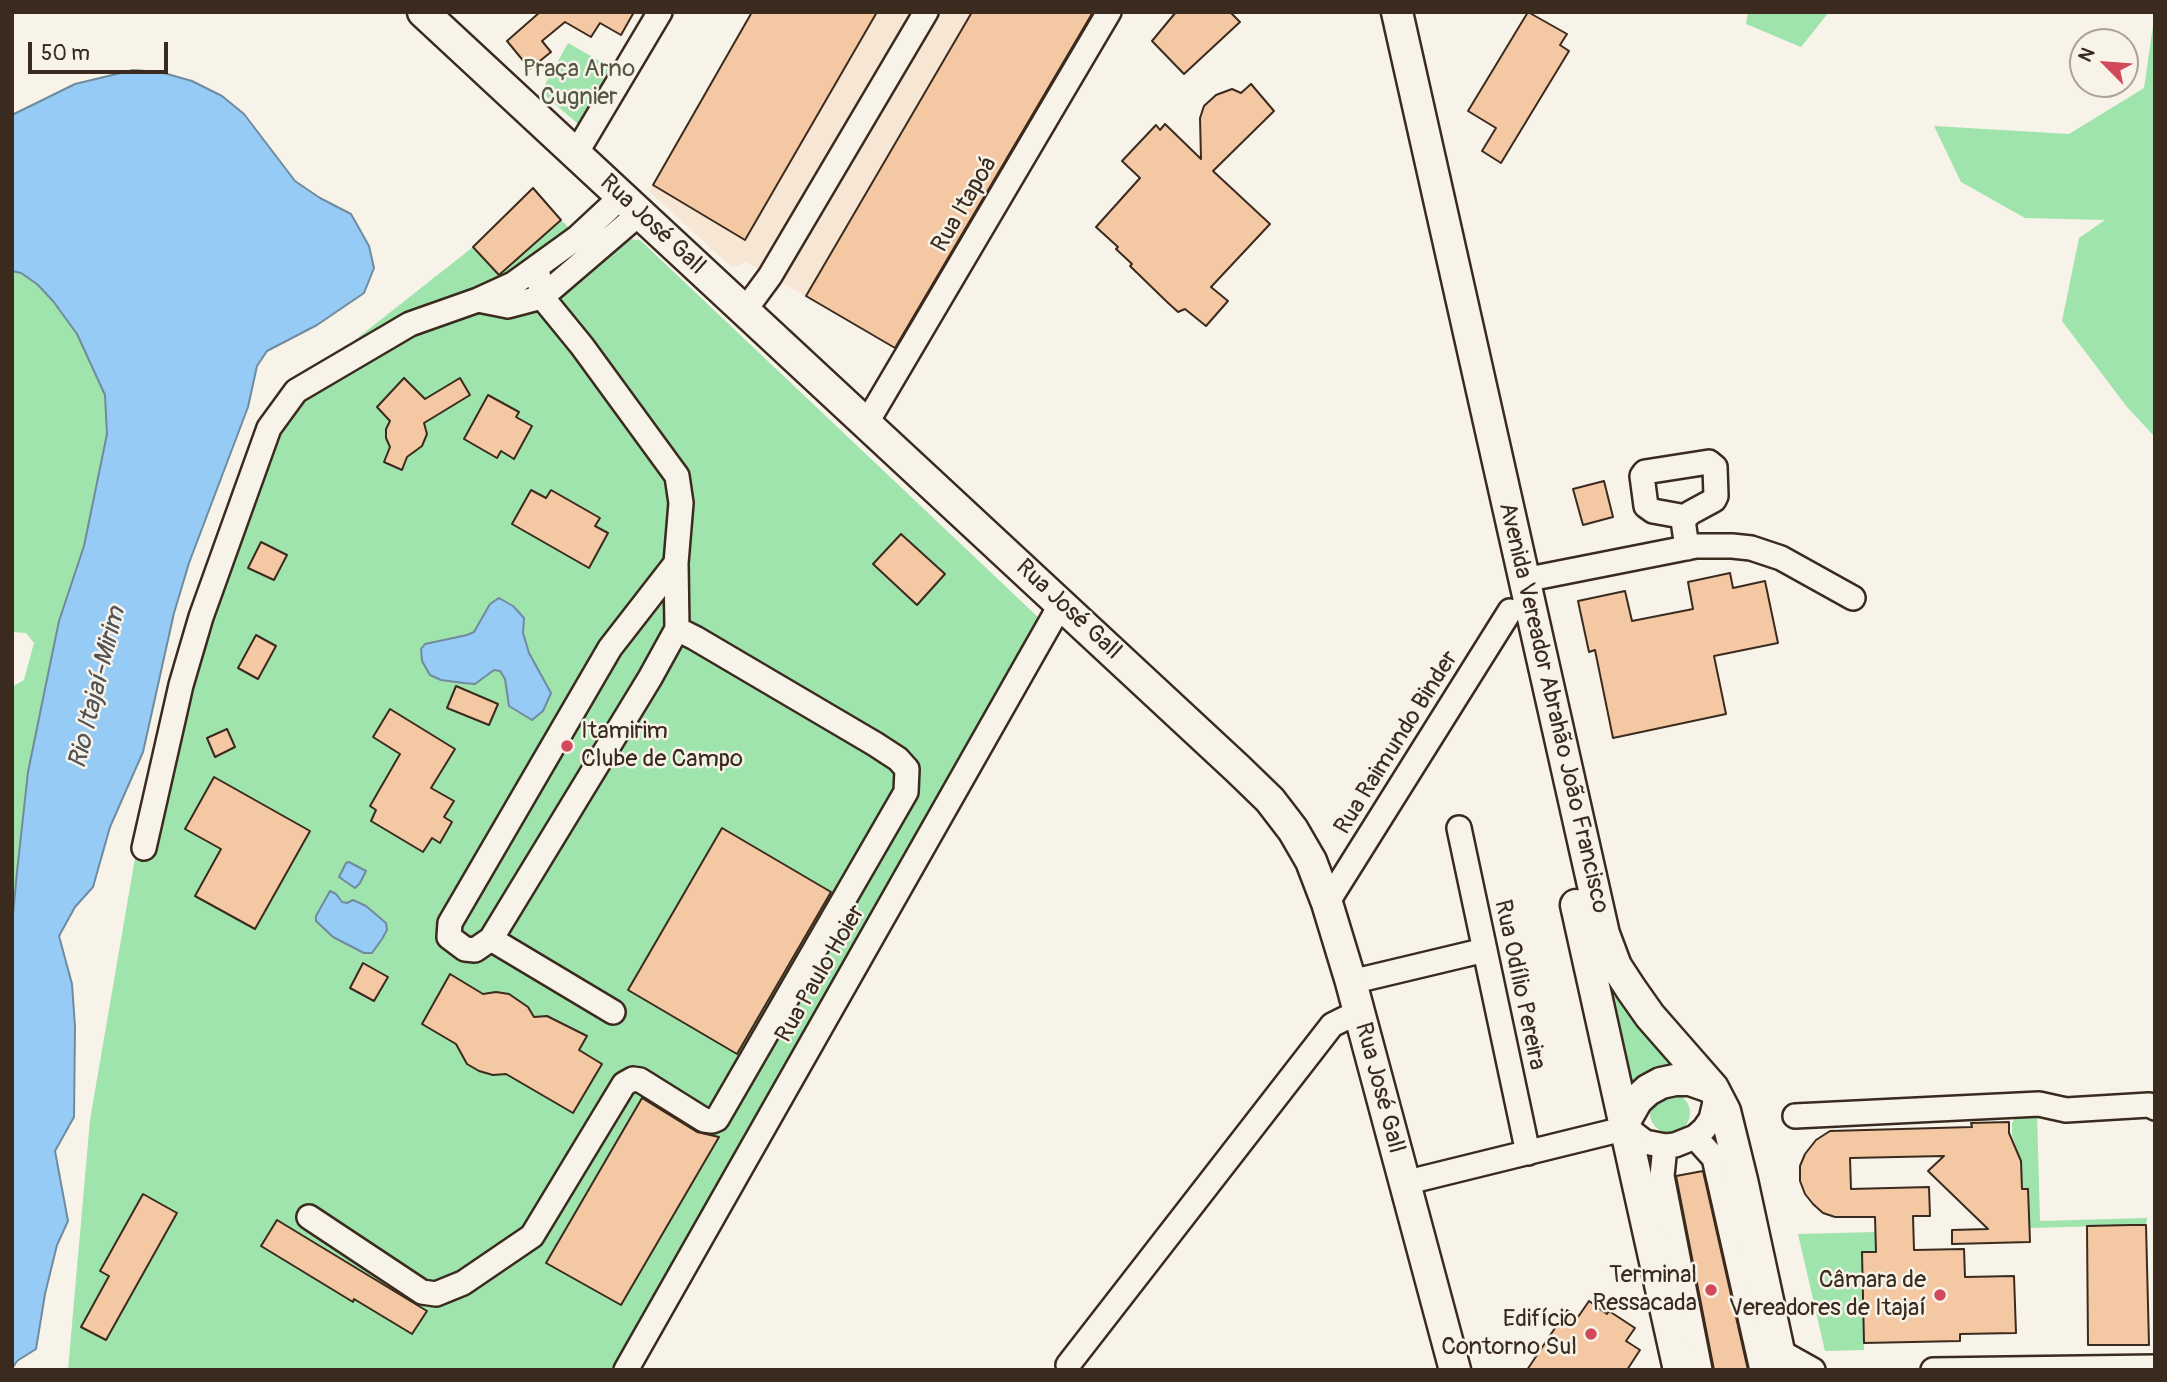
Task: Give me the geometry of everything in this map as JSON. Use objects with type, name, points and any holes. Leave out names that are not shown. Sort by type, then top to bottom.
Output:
[{"type":"main road","name":"Rua José Gall","points":[[423,12],[1270,800],[1293,830],[1311,861],[1351,982],[1455,1370]]},
{"type":"main road","name":"Avenida Vereador Abrahão João Francisco","points":[[1379,12],[1679,1370]]},
{"type":"main road","name":"Avenida Vereador Abrahão João Francisco","points":[[1397,12],[1604,934],[1616,967],[1637,998],[1715,1091],[1731,1129],[1774,1363]]},
{"type":"main road","points":[[1626,1125],[1637,1100],[1661,1083],[1690,1080],[1715,1091]]},
{"type":"street","points":[[575,155],[660,12]]},
{"type":"street","points":[[745,310],[770,276],[926,12]]},
{"type":"street","name":"Rua Itapoá","points":[[866,424],[1109,12]]},
{"type":"street","points":[[144,848],[181,685],[201,617],[269,428],[296,391],[410,324],[478,300],[513,284],[578,237],[631,205]]},
{"type":"street","points":[[478,300],[508,306],[542,297],[631,205]]},
{"type":"street","points":[[537,267],[542,297],[582,346],[677,475],[681,503],[676,563],[677,629],[491,939],[475,950],[465,949],[449,937],[450,923],[610,648],[676,563]]},
{"type":"street","points":[[1686,517],[1683,520],[1687,548]]},
{"type":"street","points":[[1524,580],[1714,545],[1758,550],[1781,558],[1853,598]]},
{"type":"street","name":"Rua Paulo Hoier","points":[[626,1370],[1061,604]]},
{"type":"street","name":"Rua Raimundo Binder","points":[[1327,903],[1510,611]]},
{"type":"street","points":[[309,1217],[422,1292],[436,1294],[463,1283],[532,1236],[624,1084],[633,1079],[640,1080],[704,1119],[717,1119],[906,792],[906,769],[898,759],[875,744],[677,629]]},
{"type":"street","name":"Rua Odílio Pereira","points":[[1459,828],[1528,1153]]},
{"type":"street","points":[[491,939],[613,1013]]},
{"type":"street","points":[[1351,982],[1485,950]]},
{"type":"street","points":[[1068,1365],[1332,1025],[1360,1015]]},
{"type":"street","points":[[1404,1183],[1528,1153],[1626,1125],[1645,1142],[1665,1146],[1686,1142],[1695,1137],[1711,1118],[1715,1091]]},
{"type":"street","points":[[1795,1116],[2039,1104],[2066,1110],[2149,1105],[2155,1108]]},
{"type":"street","points":[[1695,1137],[1714,1158],[1774,1363],[1813,1370]]},
{"type":"street","points":[[1665,1146],[1662,1176],[1700,1370]]},
{"type":"street","points":[[1933,1370],[2155,1367]]},
{"type":"shaded area","points":[[752,12],[1097,12],[900,351],[746,262],[736,266],[729,265],[649,191]]},
{"type":"green space","points":[[1748,12],[1829,12],[1801,47],[1746,24]]},
{"type":"green space","points":[[2155,12],[2155,437],[2127,407],[2062,321],[2079,238],[2105,220],[2025,218],[1961,182],[1934,126],[2069,134],[2128,98],[2139,98],[2139,91],[2144,88]]},
{"type":"green space","name":"Praça Arno Cugnier","points":[[568,43],[619,72],[585,130],[541,92]]},
{"type":"green space","name":"Itamirim Clube de Campo","points":[[533,188],[601,259],[624,239],[640,240],[1040,619],[1040,629],[611,1370],[68,1370],[90,1120],[134,864],[205,565],[275,403],[473,247]]},
{"type":"green space","points":[[12,271],[21,273],[37,284],[77,334],[105,395],[107,434],[84,546],[59,621],[46,684],[17,872],[12,925],[12,687],[24,680],[34,643],[26,633],[12,632]]},
{"type":"green space","points":[[1598,958],[1612,992],[1630,1017],[1675,1063],[1672,1068],[1653,1070],[1635,1082],[1625,1094]]},
{"type":"green space","points":[[1670,1093],[1678,1094],[1684,1099],[1689,1105],[1689,1121],[1684,1127],[1678,1132],[1670,1133],[1662,1132],[1656,1127],[1651,1121],[1650,1113],[1651,1105],[1656,1099],[1662,1094]]},
{"type":"green space","points":[[2017,1114],[2037,1114],[2040,1221],[2147,1218],[2146,1225],[2029,1228],[2028,1190],[2019,1190],[2021,1161],[2012,1135],[2012,1123]]},
{"type":"green space","points":[[1876,1232],[1876,1252],[1862,1253],[1864,1350],[1825,1351],[1798,1234]]},
{"type":"water","name":"Rio Itajaí-Mirim","points":[[133,70],[160,72],[192,81],[222,96],[244,114],[295,181],[351,214],[369,246],[374,268],[364,293],[317,325],[267,351],[257,366],[248,407],[189,563],[174,613],[143,752],[110,827],[93,887],[75,907],[59,936],[72,984],[75,1027],[74,1117],[55,1151],[68,1221],[57,1245],[36,1349],[17,1361],[12,1369],[12,925],[17,872],[28,772],[46,684],[59,621],[84,546],[107,434],[105,395],[77,334],[37,284],[21,273],[12,271],[12,115],[75,84]]},
{"type":"water","points":[[499,598],[513,606],[524,618],[523,633],[529,653],[551,693],[543,711],[532,720],[509,706],[505,679],[500,671],[494,670],[475,684],[464,683],[441,680],[430,675],[422,661],[421,649],[425,644],[474,632],[490,604]]},
{"type":"water","points":[[349,862],[366,871],[355,888],[339,877]]},
{"type":"water","points":[[330,891],[342,902],[353,900],[366,906],[386,923],[387,930],[372,953],[364,953],[333,937],[316,921],[316,916]]},
{"type":"building","points":[[540,12],[634,12],[621,35],[600,23],[591,37],[565,22],[542,41],[551,52],[530,69],[507,41]]},
{"type":"building","points":[[752,12],[877,12],[745,240],[653,185]]},
{"type":"building","points":[[972,12],[1093,12],[895,348],[806,296]]},
{"type":"building","points":[[1176,12],[1230,12],[1240,22],[1184,74],[1152,41]]},
{"type":"building","points":[[1528,12],[1567,34],[1560,45],[1569,51],[1501,163],[1482,151],[1496,128],[1468,111]]},
{"type":"building","points":[[1251,84],[1274,111],[1213,171],[1270,224],[1211,287],[1228,301],[1206,326],[1185,309],[1178,312],[1130,266],[1132,264],[1116,249],[1118,247],[1096,227],[1140,178],[1122,161],[1156,125],[1160,130],[1165,124],[1201,159],[1200,118],[1204,106],[1216,95],[1232,89],[1241,93]]},
{"type":"building","points":[[533,188],[561,220],[499,275],[473,247]]},
{"type":"building","points":[[404,378],[425,399],[460,378],[470,395],[424,423],[427,434],[422,446],[407,457],[402,470],[384,462],[390,447],[386,429],[390,421],[377,407]]},
{"type":"building","points":[[488,395],[519,412],[516,417],[532,426],[514,459],[501,451],[497,458],[464,439]]},
{"type":"building","points":[[1604,481],[1613,517],[1583,525],[1573,489]]},
{"type":"building","points":[[531,490],[546,498],[551,490],[600,518],[595,526],[608,533],[589,568],[512,524]]},
{"type":"building","points":[[901,534],[945,574],[917,605],[873,564]]},
{"type":"building","points":[[261,542],[287,555],[274,580],[248,568]]},
{"type":"building","points":[[1730,573],[1733,588],[1765,581],[1778,643],[1714,656],[1726,714],[1613,738],[1595,650],[1589,652],[1578,601],[1625,591],[1632,621],[1693,609],[1688,582]]},
{"type":"building","points":[[256,635],[276,646],[258,679],[238,668]]},
{"type":"building","points":[[456,686],[498,704],[489,725],[447,708]]},
{"type":"building","points":[[390,709],[455,749],[431,788],[454,801],[444,817],[452,822],[440,843],[432,838],[423,852],[371,821],[376,810],[370,806],[400,754],[373,737]]},
{"type":"building","points":[[227,729],[235,747],[215,757],[207,738]]},
{"type":"building","points":[[214,777],[310,831],[255,929],[195,896],[221,849],[185,829]]},
{"type":"building","points":[[722,828],[831,892],[737,1054],[628,990]]},
{"type":"building","points":[[363,963],[388,977],[374,1001],[350,988]]},
{"type":"building","points":[[450,974],[483,994],[509,994],[528,1007],[534,1017],[547,1016],[587,1036],[579,1050],[602,1064],[573,1113],[506,1074],[493,1075],[467,1064],[456,1044],[422,1024]]},
{"type":"building","points":[[642,1098],[697,1132],[719,1137],[621,1305],[546,1263]]},
{"type":"building","points":[[2009,1122],[2009,1133],[2021,1161],[2022,1189],[2028,1189],[2030,1242],[1952,1244],[1952,1230],[1988,1229],[1928,1171],[1944,1156],[1850,1158],[1851,1189],[1929,1187],[1930,1216],[1913,1216],[1914,1250],[1964,1249],[1965,1277],[2014,1276],[2016,1333],[1960,1334],[1960,1341],[1864,1343],[1862,1252],[1876,1252],[1875,1217],[1835,1217],[1823,1213],[1813,1204],[1800,1181],[1800,1166],[1805,1154],[1816,1140],[1830,1131],[1972,1127],[1971,1123]]},
{"type":"building","points":[[1703,1171],[1748,1370],[1714,1370],[1676,1176]]},
{"type":"building","points":[[143,1194],[177,1213],[106,1340],[81,1327],[109,1276],[100,1271]]},
{"type":"building","points":[[277,1220],[427,1311],[412,1334],[261,1246]]},
{"type":"building","points":[[2146,1225],[2149,1345],[2088,1345],[2087,1226]]},
{"type":"building","name":"Edifício Contorno Sul","points":[[1589,1301],[1635,1328],[1626,1341],[1640,1350],[1627,1370],[1527,1370],[1567,1310],[1578,1317]]},
{"type":"place","name":"Itamirim Clube de Campo","points":[[567,746]]},
{"type":"place","name":"Terminal Ressacada","points":[[1711,1290]]},
{"type":"place","name":"Câmara de Vereadores de Itajaí","points":[[1940,1295]]},
{"type":"place","name":"Edifício Contorno Sul","points":[[1591,1334]]}]
